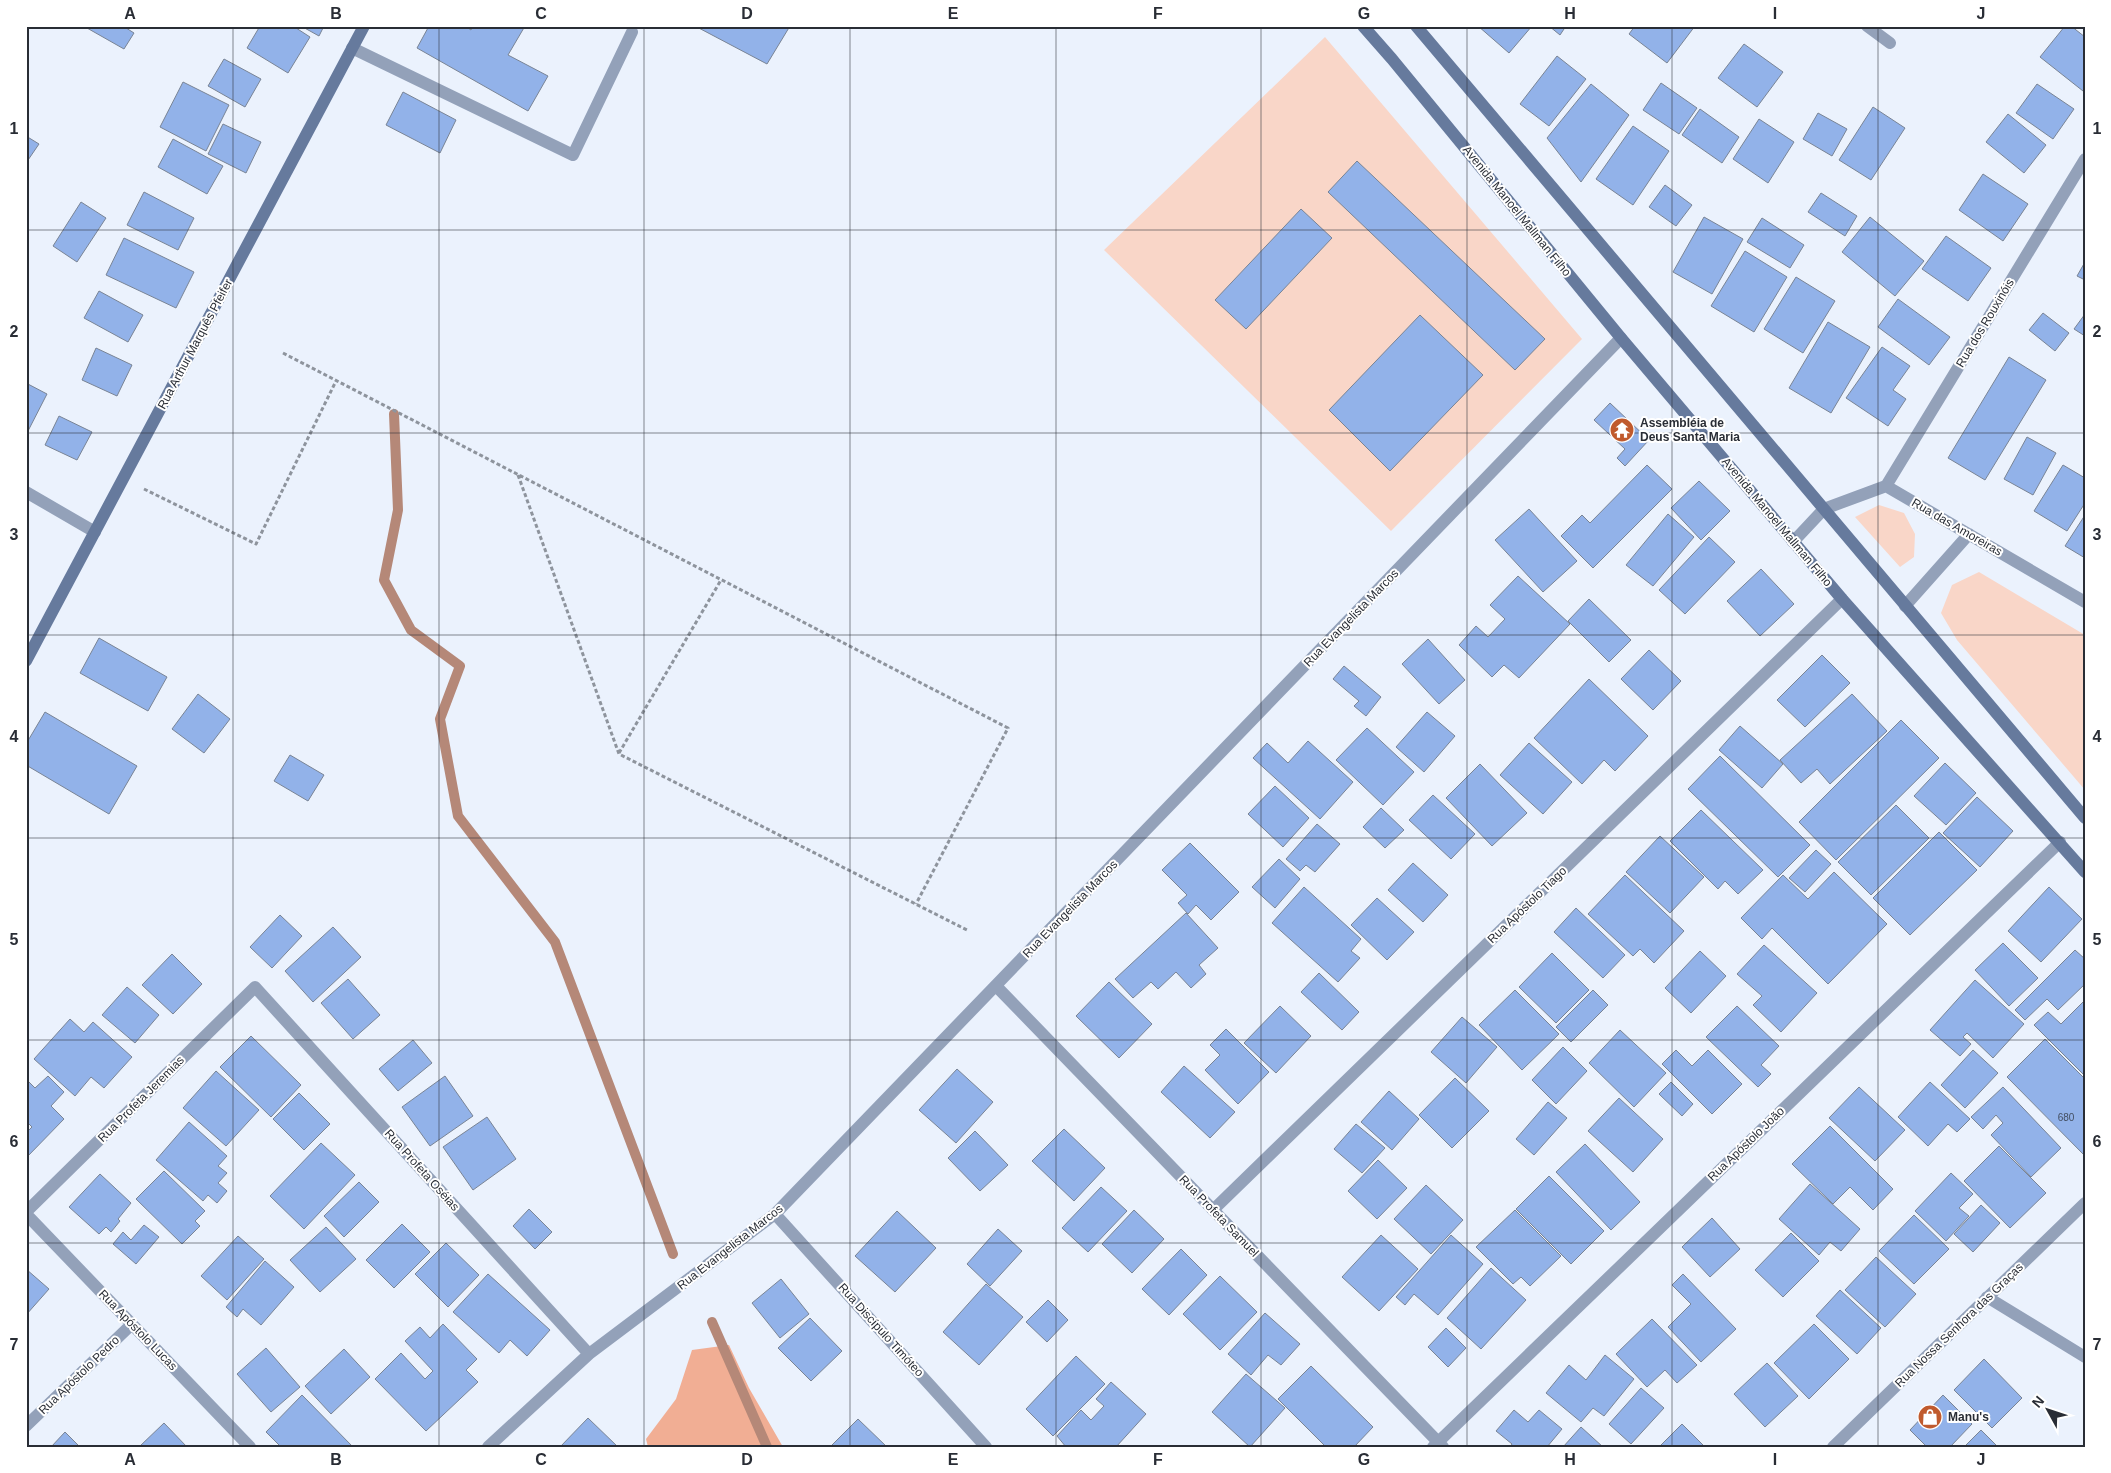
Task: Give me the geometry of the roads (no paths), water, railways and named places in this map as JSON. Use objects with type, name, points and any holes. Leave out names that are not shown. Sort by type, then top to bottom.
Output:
[{"type":"street","name":"Rua Arthur Marquês Pfeifer","points":[[26,661],[364,26]]},
{"type":"street","name":"Avenida Manoel Mallman Filho","points":[[1363,26],[1399,67],[1621,338],[1793,542],[2085,872]]},
{"type":"street","points":[[1416,26],[2085,818]]},
{"type":"street","points":[[1867,26],[1890,43]]},
{"type":"street","points":[[352,48],[573,155],[632,32]]},
{"type":"street","name":"Rua dos Rouxinóis","points":[[1886,486],[2085,159]]},
{"type":"street","name":"Rua Evangelista Marcos","points":[[488,1447],[589,1354],[775,1214],[1621,338]]},
{"type":"street","points":[[1793,542],[1824,509],[1886,486]]},
{"type":"street","name":"Rua das Amoreiras","points":[[1886,486],[2085,602]]},
{"type":"street","points":[[26,492],[95,532]]},
{"type":"street","points":[[1905,606],[1969,534]]},
{"type":"street","name":"Rua Apóstolo Tiago","points":[[1213,1210],[1842,599]]},
{"type":"street","name":"Rua Apóstolo João","points":[[1438,1445],[2060,842]]},
{"type":"street","name":"Rua Profeta Samuel","points":[[996,986],[1438,1445]]},
{"type":"street","name":"Rua Profeta Jeremias","points":[[26,1213],[255,987]]},
{"type":"street","name":"Rua Profeta Oséias","points":[[255,987],[589,1354]]},
{"type":"street","name":"Rua Nossa Senhora das Graças","points":[[1832,1447],[2085,1203]]},
{"type":"street","name":"Rua Apóstolo Lucas","points":[[26,1213],[250,1447]]},
{"type":"street","name":"Rua Discípulo Timóteo","points":[[775,1214],[986,1447]]},
{"type":"street","points":[[1987,1297],[2085,1357]]},
{"type":"street","name":"Rua Apóstolo Pedro","points":[[26,1426],[132,1324]]},
{"type":"waterway","points":[[394,414],[398,510],[384,580],[411,630],[460,666],[440,719],[458,816],[555,942],[673,1254]]},
{"type":"waterway","points":[[712,1322],[767,1447]]},
{"type":"place","name":"Assembléia de Deus Santa Maria","points":[[1622,430]]},
{"type":"place","name":"Manu's","points":[[1930,1417]]}]
